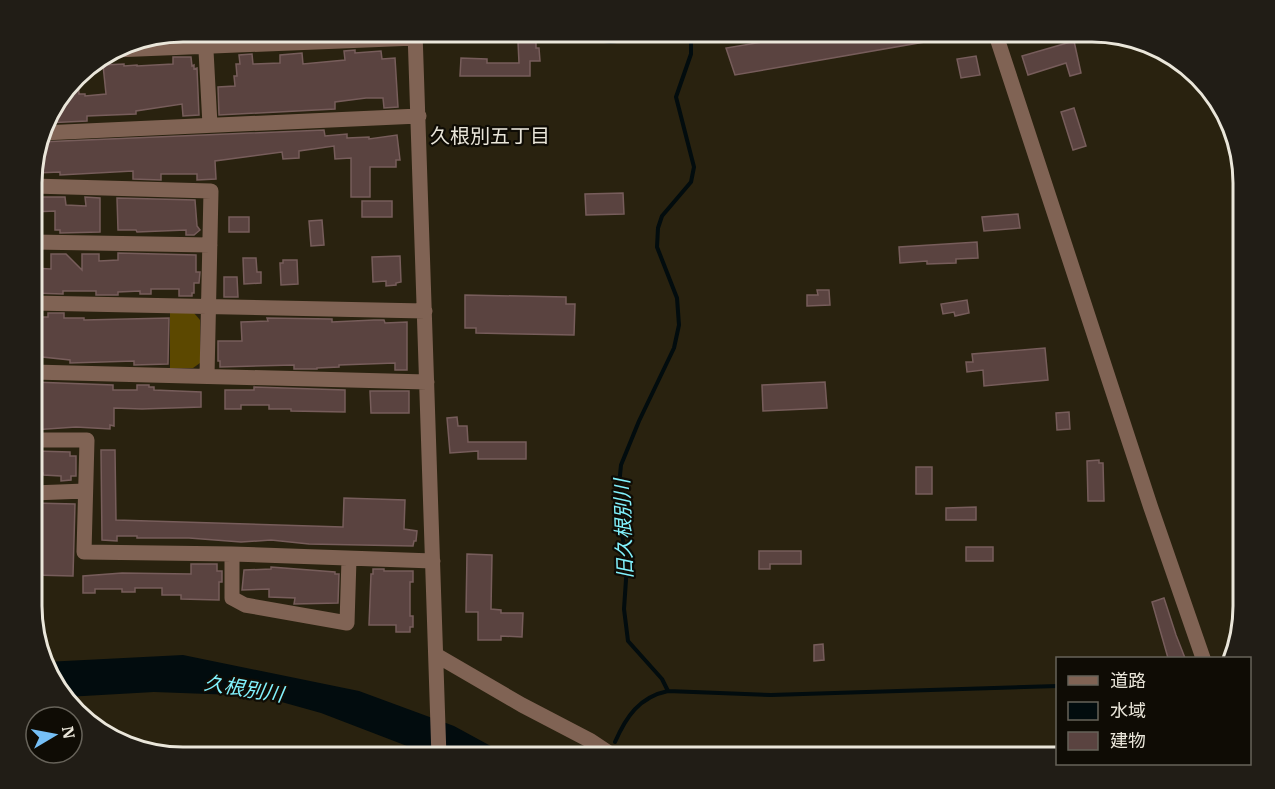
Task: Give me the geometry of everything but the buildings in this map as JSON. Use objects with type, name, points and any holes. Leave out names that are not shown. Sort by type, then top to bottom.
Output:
[{"type":"street","points":[[154,45],[179,42]]},
{"type":"street","points":[[206,42],[210,125]]},
{"type":"street","points":[[416,42],[439,747]]},
{"type":"street","points":[[998,42],[1151,508],[1203,657]]},
{"type":"street","points":[[52,133],[419,116]]},
{"type":"street","points":[[42,186],[211,190],[207,376]]},
{"type":"street","points":[[42,242],[210,245]]},
{"type":"street","points":[[42,303],[425,311]]},
{"type":"street","points":[[42,372],[427,382]]},
{"type":"street","points":[[42,440],[87,440],[84,552],[232,554],[433,561]]},
{"type":"street","points":[[42,493],[85,492]]},
{"type":"street","points":[[232,554],[232,598],[245,605],[347,624],[349,559]]},
{"type":"street","points":[[436,655],[600,747]]},
{"type":"shaded area","points":[[170,313],[194,313],[200,320],[200,363],[193,368],[170,368]]},
{"type":"water","name":"久根別川","points":[[183,655],[359,691],[454,726],[493,747],[409,747],[321,713],[260,696],[154,692],[75,696],[54,662]]},
{"type":"waterway","name":"旧久根別川","points":[[691,42],[691,54],[676,97],[694,167],[691,182],[662,216],[658,228],[657,247],[677,298],[679,325],[674,348],[621,465],[618,510],[627,565],[624,609],[628,641],[662,679],[668,691],[771,695],[1056,686]]},
{"type":"waterway","points":[[615,742],[629,716],[641,703],[668,691]]},
{"type":"district","name":"久根別五丁目","points":[[490,135]]}]
